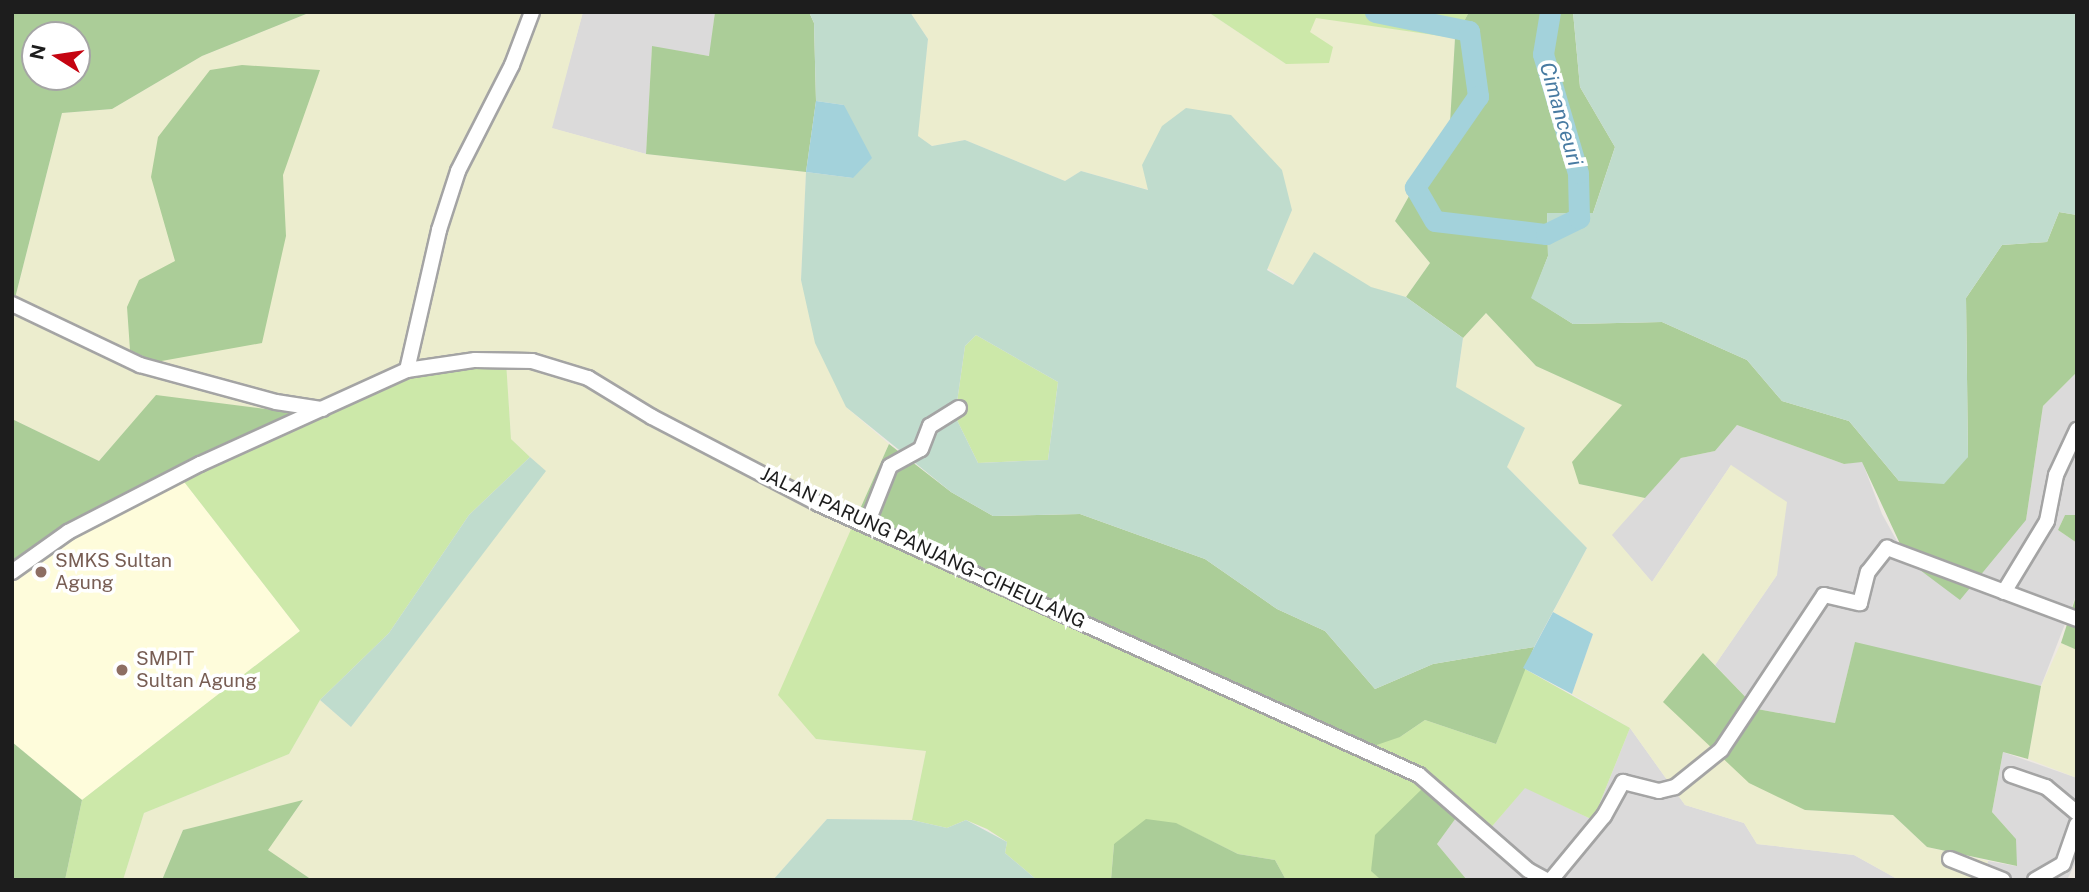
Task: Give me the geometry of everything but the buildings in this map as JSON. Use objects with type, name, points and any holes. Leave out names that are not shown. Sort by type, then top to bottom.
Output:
[{"type":"street","points":[[407,370],[439,230],[458,171],[512,65],[532,12]]},
{"type":"street","points":[[12,304],[139,365],[224,389],[323,409]]},
{"type":"street","name":"JALAN PARUNG PANJANG–CIHEULANG","points":[[12,572],[80,525],[200,464],[407,370],[475,360],[532,361],[562,367],[819,505],[867,524],[1419,775],[1528,870],[1546,880]]},
{"type":"street","points":[[867,524],[890,466],[921,449],[930,426],[959,408]]},
{"type":"street","points":[[2004,592],[2047,521],[2056,475],[2077,430]]},
{"type":"street","points":[[1551,880],[1604,816],[1623,782],[1630,780],[1660,791],[1675,787],[1721,750],[1824,595],[1860,603],[1868,572],[1887,548],[2077,619]]},
{"type":"street","points":[[2011,775],[2046,787],[2077,813]]},
{"type":"street","points":[[2035,880],[2063,864],[2077,824]]},
{"type":"street","points":[[1950,859],[1976,866],[2003,880]]},
{"type":"shaded area","points":[[583,12],[715,12],[710,56],[652,47],[646,154],[551,128]]},
{"type":"shaded area","points":[[2077,372],[2077,515],[2065,515],[2058,530],[2077,543],[2077,593],[2041,686],[1855,643],[1835,723],[1757,709],[1715,665],[1777,575],[1731,465],[1652,582],[1611,535],[1681,458],[1715,451],[1737,425],[1844,464],[1862,461],[1882,514],[1908,561],[2026,520],[2043,406]]},
{"type":"shaded area","points":[[178,474],[300,631],[82,800],[12,742],[12,582],[46,555]]},
{"type":"shaded area","points":[[1630,728],[1685,805],[1744,823],[1757,844],[1854,855],[1899,880],[1467,880],[1437,844],[1461,811],[1488,831],[1525,787],[1593,820]]},
{"type":"shaded area","points":[[2003,752],[2077,778],[2077,860],[2067,880],[1983,880],[1988,861],[2016,866],[2016,839],[1992,812]]},
{"type":"green space","points":[[12,12],[311,12],[202,56],[112,109],[62,113],[12,310]]},
{"type":"green space","points":[[311,12],[583,12],[552,128],[646,154],[806,172],[801,280],[846,407],[889,444],[856,518],[816,739],[926,751],[912,820],[827,819],[773,880],[312,880],[267,850],[302,802],[183,830],[162,880],[123,880],[144,813],[289,754],[320,700],[351,727],[545,471],[511,439],[506,362],[306,414],[156,396],[99,461],[12,419],[12,310],[62,113],[112,109],[202,56]]},
{"type":"green space","points":[[715,12],[809,12],[814,23],[816,101],[806,172],[646,154],[652,46],[709,56]]},
{"type":"green space","points":[[809,12],[910,12],[928,39],[918,136],[932,146],[965,140],[1065,181],[1081,171],[1148,190],[1142,165],[1162,126],[1186,108],[1231,115],[1282,170],[1292,210],[1267,270],[1293,285],[1314,252],[1371,287],[1406,297],[1463,338],[1456,387],[1525,428],[1507,467],[1587,548],[1534,647],[1433,664],[1375,689],[1325,631],[1277,609],[1205,559],[1080,514],[993,516],[951,492],[846,407],[815,343],[801,280],[806,172],[853,178],[844,105],[816,101],[814,23]],"holes":[[[976,335],[1058,382],[1048,460],[978,463],[955,416],[965,346]]]},
{"type":"green space","points":[[910,12],[1208,12],[1286,64],[1316,17],[1455,38],[1450,123],[1395,221],[1430,263],[1406,297],[1371,288],[1314,253],[1293,285],[1149,190],[1081,171],[1065,181],[965,140],[932,146],[917,136],[928,39]]},
{"type":"green space","points":[[1208,12],[1469,12],[1455,38],[1316,18],[1310,32],[1333,47],[1329,63],[1286,64]]},
{"type":"green space","points":[[1469,12],[1573,12],[1580,87],[1615,147],[1593,213],[1547,213],[1548,256],[1532,298],[1573,324],[1662,322],[1747,360],[1782,401],[1849,421],[1899,481],[1968,457],[1966,298],[2002,245],[2047,242],[2059,212],[2077,215],[2077,372],[2043,406],[2026,520],[1960,600],[1908,561],[1862,462],[1844,464],[1737,425],[1715,451],[1681,458],[1645,498],[1579,484],[1572,462],[1622,405],[1536,366],[1486,313],[1463,338],[1406,297],[1430,263],[1395,221],[1450,123],[1455,38]]},
{"type":"green space","points":[[1573,12],[2077,12],[2077,215],[2059,212],[2047,242],[2002,245],[1966,298],[1968,457],[1944,484],[1899,481],[1849,421],[1782,401],[1747,360],[1662,322],[1573,324],[1531,298],[1548,256],[1547,213],[1593,213],[1615,147],[1580,87]]},
{"type":"green space","points":[[242,65],[320,70],[283,175],[286,236],[262,343],[156,362],[130,350],[127,307],[139,280],[175,261],[151,177],[158,137],[210,70]]},
{"type":"green space","points":[[1486,313],[1536,366],[1623,405],[1579,484],[1645,498],[1612,535],[1652,582],[1731,465],[1787,502],[1777,575],[1715,665],[1703,653],[1805,810],[1893,815],[1927,847],[1988,861],[1983,880],[1899,880],[1854,855],[1757,844],[1744,823],[1685,805],[1630,728],[1572,694],[1593,634],[1553,612],[1587,548],[1506,466],[1456,387],[1463,338]]},
{"type":"green space","points":[[976,335],[1058,382],[1048,460],[978,463],[955,416],[965,346]]},
{"type":"green space","points":[[506,361],[511,439],[530,457],[469,515],[389,633],[320,700],[289,754],[144,813],[123,880],[65,880],[82,800],[300,631],[178,474],[400,370]]},
{"type":"green space","points":[[156,395],[306,414],[178,474],[46,555],[12,582],[12,419],[99,461]]},
{"type":"green space","points":[[889,444],[951,492],[993,516],[1080,514],[1205,559],[1277,609],[1325,631],[1375,689],[1433,664],[1534,647],[1496,744],[1425,720],[1400,737],[1362,750],[856,518]]},
{"type":"green space","points":[[530,457],[546,471],[351,727],[320,700],[389,633],[469,515]]},
{"type":"green space","points":[[2065,515],[2077,515],[2077,543],[2058,530]]},
{"type":"green space","points":[[856,518],[1400,737],[1425,720],[1496,744],[1523,668],[1630,728],[1593,820],[1525,788],[1488,831],[1426,785],[1371,870],[1381,880],[1286,880],[1275,860],[1238,854],[1177,824],[1114,844],[1111,880],[1037,880],[1005,853],[1007,842],[987,829],[966,820],[947,828],[912,820],[926,751],[816,739],[778,695]]},
{"type":"green space","points":[[2077,593],[2077,650],[2061,643]]},
{"type":"green space","points":[[1855,642],[2041,686],[2028,759],[2003,752],[1992,812],[2016,839],[2017,866],[1927,847],[1893,815],[1805,810],[1749,783],[1663,702],[1703,653],[1757,709],[1835,723]]},
{"type":"green space","points":[[2061,643],[2077,650],[2077,778],[2028,759],[2041,686]]},
{"type":"green space","points":[[12,742],[82,800],[65,880],[12,880]]},
{"type":"green space","points":[[1426,785],[1461,811],[1437,844],[1467,880],[1381,880],[1371,871],[1375,835]]},
{"type":"green space","points":[[303,800],[268,850],[312,880],[162,880],[183,830]]},
{"type":"green space","points":[[827,819],[912,820],[947,828],[966,820],[1007,842],[1005,853],[1037,880],[773,880]]},
{"type":"green space","points":[[1146,819],[1176,823],[1238,854],[1275,860],[1286,880],[1111,880],[1114,844]]},
{"type":"water","points":[[816,101],[844,105],[872,158],[853,178],[806,172]]},
{"type":"water","points":[[1553,612],[1593,634],[1572,694],[1523,668]]},
{"type":"waterway","name":"Cimanceuri","points":[[1375,12],[1469,31],[1478,96],[1415,187],[1435,221],[1546,234],[1579,218],[1578,173],[1543,54],[1550,12]]},
{"type":"place","name":"SMKS Sultan Agung","points":[[41,572]]},
{"type":"place","name":"SMPIT Sultan Agung","points":[[122,670]]}]
